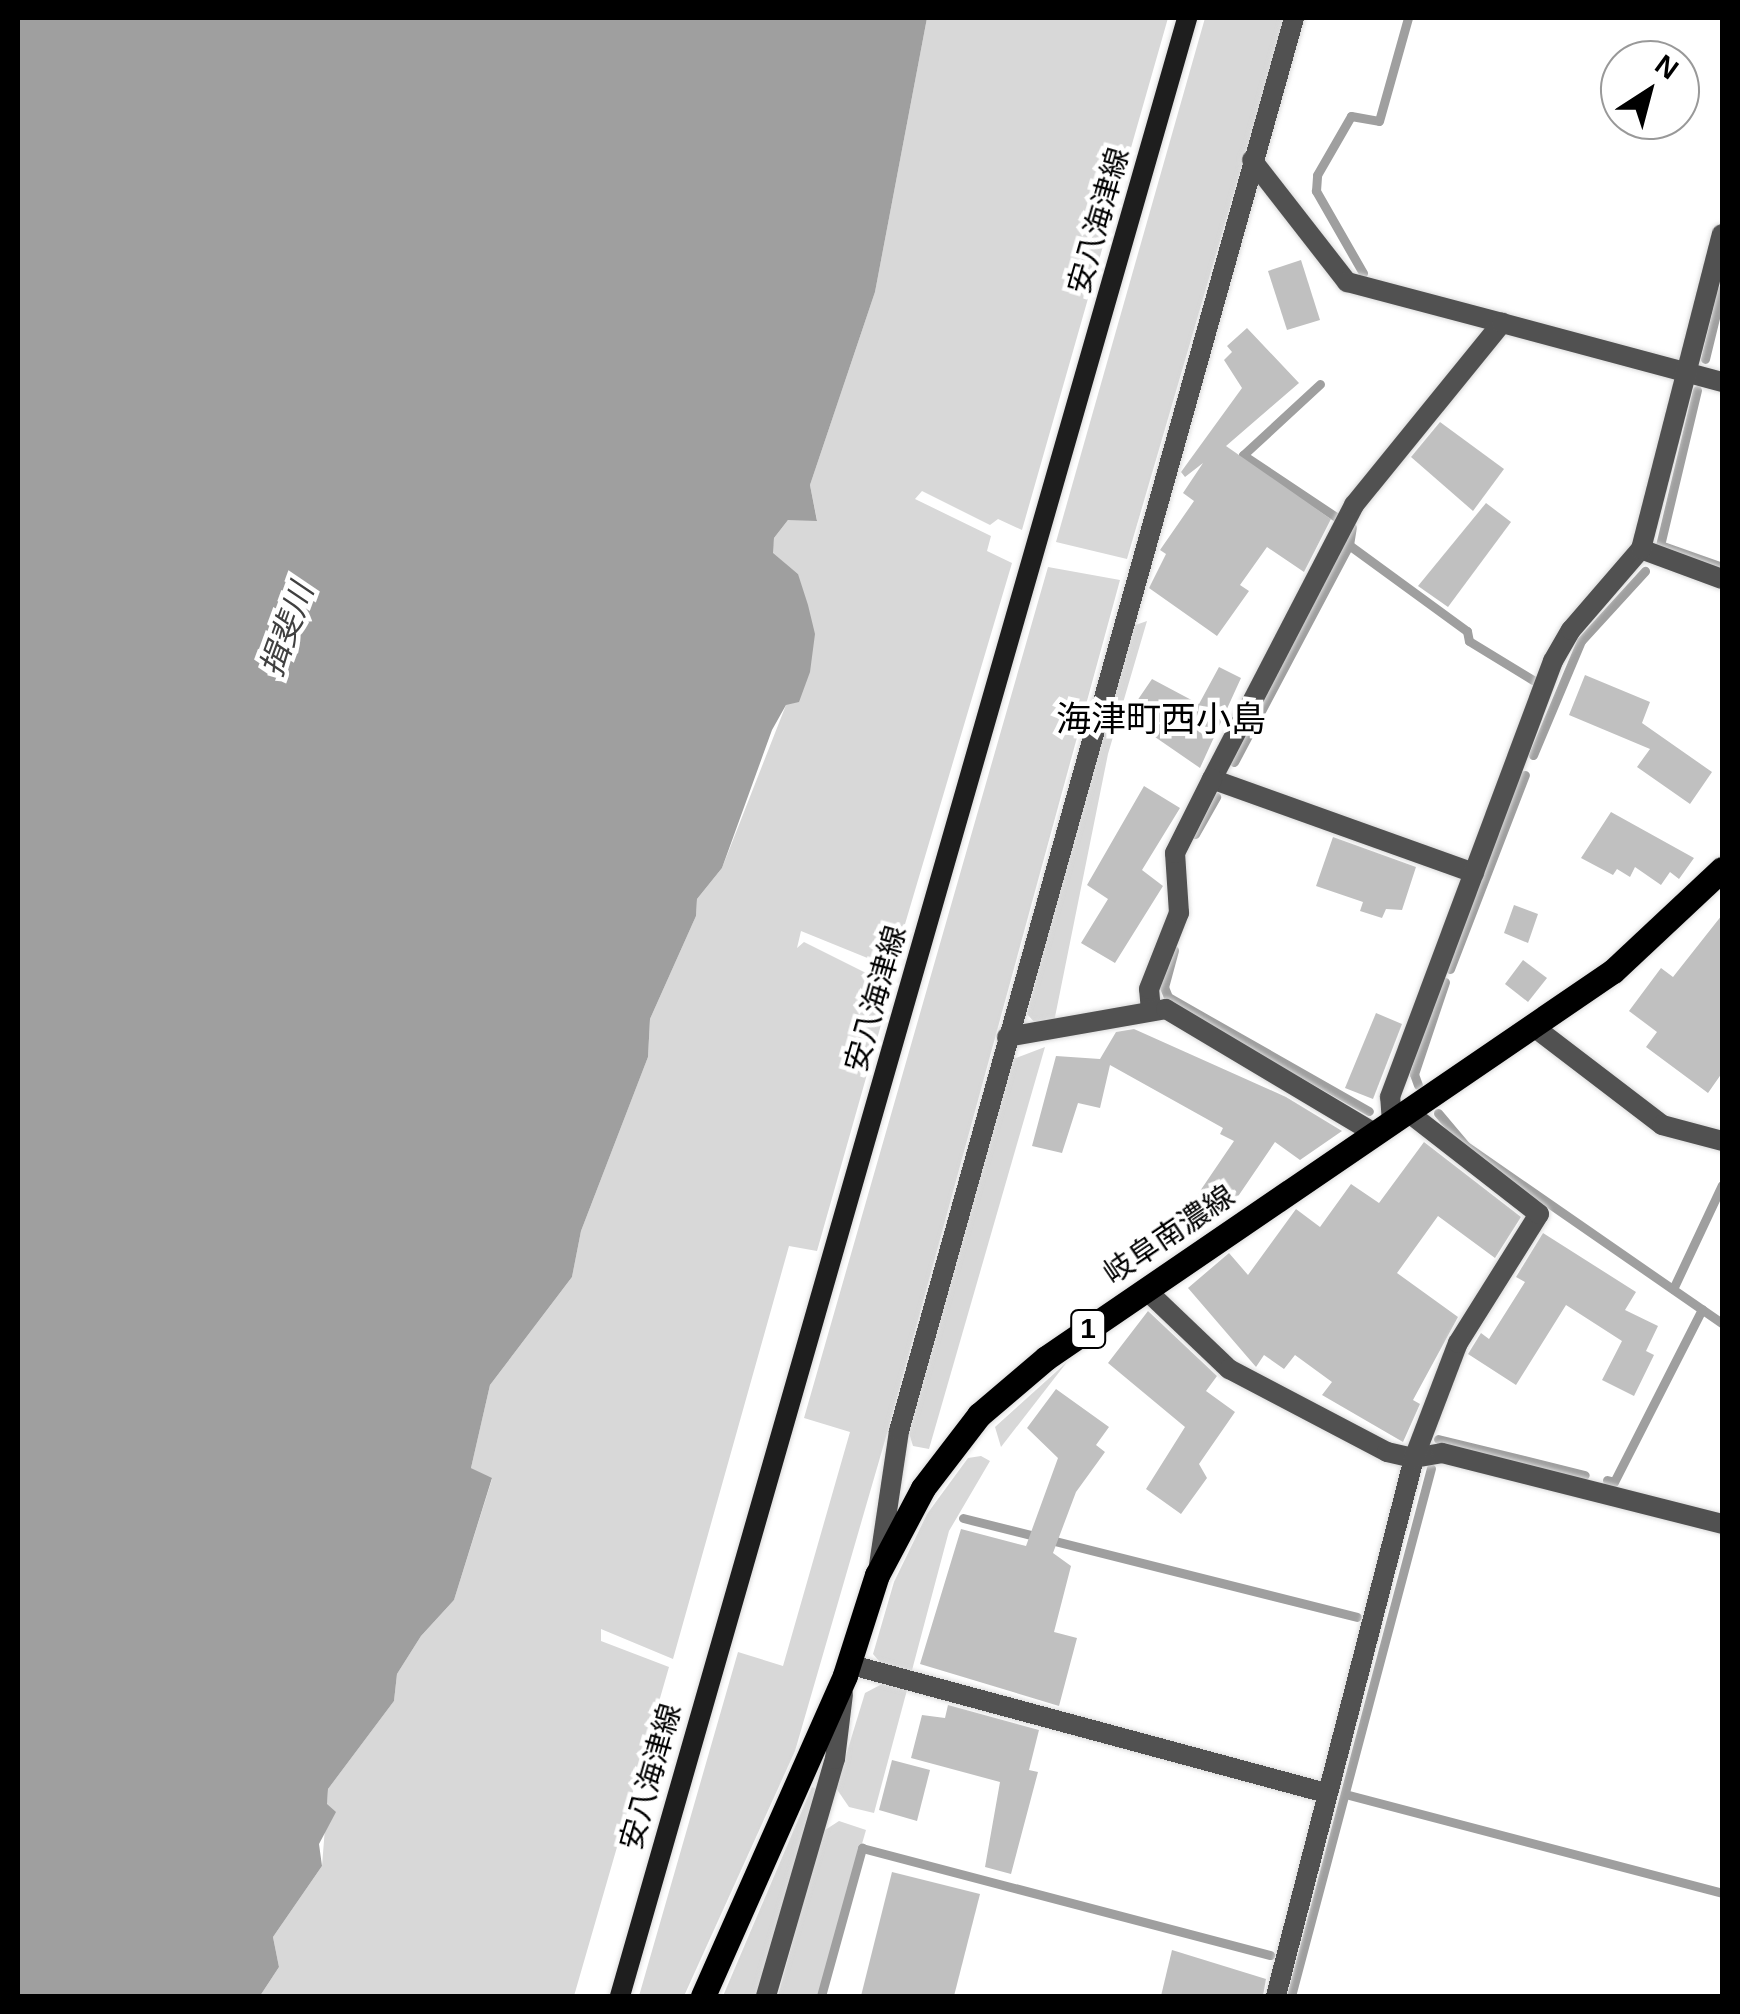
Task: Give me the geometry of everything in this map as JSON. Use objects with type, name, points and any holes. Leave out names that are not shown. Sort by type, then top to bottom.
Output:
[{"type":"main road","name":"安八海津線","points":[[620,1996],[1187,18]]},
{"type":"main road","name":"岐阜南濃線","points":[[704,1996],[846,1670],[877,1575],[922,1488],[979,1415],[1046,1358],[1613,972],[1722,869]]},
{"type":"street","points":[[877,1575],[899,1431],[1294,18]]},
{"type":"street","points":[[1252,160],[1347,282],[1722,382]]},
{"type":"street","points":[[1392,1123],[1390,1097],[1553,661],[1571,630],[1641,550],[1722,234]]},
{"type":"street","points":[[1151,1012],[1149,989],[1179,914],[1174,853],[1354,506],[1502,323]]},
{"type":"street","points":[[1641,550],[1722,579]]},
{"type":"street","points":[[1212,779],[1474,872]]},
{"type":"street","points":[[1007,1037],[1166,1009],[1392,1123],[1539,1214],[1458,1343],[1414,1458],[1276,1996]]},
{"type":"street","points":[[1534,1027],[1662,1125],[1722,1141]]},
{"type":"street","points":[[1146,1290],[1229,1369],[1387,1452],[1414,1458],[1442,1453],[1722,1524]]},
{"type":"street","points":[[766,1996],[835,1759],[846,1670],[1327,1793]]},
{"type":"shaded area","points":[[927,18],[1168,18],[1022,530],[998,519],[990,525],[922,491],[915,499],[991,536],[987,551],[1012,563],[892,968],[801,931],[797,948],[804,942],[892,986],[817,1251],[789,1246],[673,1659],[601,1629],[601,1641],[669,1667],[574,1996],[260,1996],[279,1967],[273,1937],[322,1866],[328,1789],[394,1701],[397,1674],[421,1636],[454,1600],[492,1479],[471,1468],[490,1385],[572,1277],[581,1231],[648,1057],[650,1019],[696,916],[697,899],[722,868],[786,705],[798,574],[772,553],[774,538],[788,520],[817,520],[810,485],[875,292]]},
{"type":"shaded area","points":[[1205,18],[1285,18],[1127,559],[1056,542]]},
{"type":"shaded area","points":[[1048,567],[1120,580],[888,1430],[795,1751],[684,1996],[639,1996],[738,1652],[783,1666],[850,1432],[804,1418]]},
{"type":"shaded area","points":[[1147,621],[1108,754],[1054,1022],[1037,1025],[1027,1014],[1127,628]]},
{"type":"shaded area","points":[[1045,1047],[929,1449],[913,1446],[909,1433],[1013,1059]]},
{"type":"shaded area","points":[[1067,1362],[1001,1447],[995,1427]]},
{"type":"shaded area","points":[[981,1456],[990,1461],[949,1531],[911,1674],[885,1668],[873,1654],[894,1582],[927,1514],[968,1458]]},
{"type":"shaded area","points":[[882,1684],[907,1690],[874,1813],[849,1807],[836,1788],[865,1693]]},
{"type":"shaded area","points":[[812,1787],[820,1790],[757,1996],[723,1996]]},
{"type":"shaded area","points":[[839,1821],[866,1830],[818,1996],[778,1996],[822,1832]]},
{"type":"water","name":"揖斐川","points":[[18,18],[927,18],[875,292],[810,485],[817,521],[788,520],[774,538],[773,553],[798,574],[808,605],[815,634],[810,672],[799,702],[786,705],[772,730],[722,868],[697,899],[696,916],[650,1019],[648,1057],[581,1231],[572,1277],[490,1385],[471,1468],[492,1478],[454,1600],[421,1636],[397,1674],[394,1701],[328,1789],[327,1804],[336,1812],[319,1844],[322,1866],[273,1937],[279,1967],[260,1996],[18,1996]]},
{"type":"building","points":[[1301,260],[1320,320],[1287,330],[1268,271]]},
{"type":"building","points":[[1247,328],[1299,383],[1226,446],[1331,519],[1304,572],[1267,547],[1240,585],[1249,591],[1217,636],[1149,588],[1166,554],[1160,550],[1194,501],[1183,493],[1203,463],[1185,477],[1181,472],[1242,388],[1224,360],[1232,352],[1227,346]]},
{"type":"building","points":[[1440,422],[1504,469],[1473,511],[1411,457]]},
{"type":"building","points":[[1486,503],[1511,522],[1448,607],[1418,586]]},
{"type":"building","points":[[1219,667],[1241,678],[1200,768],[1126,717],[1152,679],[1199,704]]},
{"type":"building","points":[[1585,675],[1650,702],[1642,723],[1712,772],[1690,804],[1637,767],[1650,749],[1569,715]]},
{"type":"building","points":[[1144,786],[1180,808],[1142,870],[1163,886],[1115,963],[1081,943],[1108,899],[1087,885]]},
{"type":"building","points":[[1611,812],[1694,858],[1679,879],[1670,872],[1661,885],[1635,867],[1630,877],[1617,869],[1613,875],[1581,858]]},
{"type":"building","points":[[1333,837],[1416,867],[1402,910],[1386,909],[1382,918],[1360,911],[1363,902],[1316,886]]},
{"type":"building","points":[[1514,905],[1538,914],[1528,943],[1504,933]]},
{"type":"building","points":[[1722,915],[1722,1073],[1708,1093],[1646,1047],[1657,1032],[1629,1011],[1661,968],[1673,977]]},
{"type":"building","points":[[1523,960],[1547,978],[1528,1002],[1505,984]]},
{"type":"building","points":[[1376,1013],[1402,1024],[1373,1099],[1345,1088]]},
{"type":"building","points":[[1134,1029],[1286,1097],[1342,1131],[1300,1160],[1275,1142],[1226,1214],[1198,1194],[1234,1141],[1220,1134],[1223,1128],[1110,1065],[1100,1108],[1078,1103],[1062,1153],[1032,1146],[1056,1056],[1100,1059],[1116,1032]]},
{"type":"building","points":[[1424,1142],[1521,1217],[1495,1258],[1438,1216],[1397,1273],[1458,1317],[1413,1400],[1420,1404],[1403,1442],[1322,1395],[1332,1382],[1295,1355],[1284,1369],[1264,1355],[1256,1367],[1188,1288],[1229,1253],[1248,1275],[1296,1209],[1320,1227],[1351,1184],[1379,1203]]},
{"type":"building","points":[[1543,1233],[1636,1292],[1625,1310],[1658,1326],[1646,1351],[1654,1355],[1634,1396],[1602,1380],[1622,1341],[1566,1305],[1516,1385],[1468,1354],[1481,1333],[1489,1339],[1525,1282],[1516,1277]]},
{"type":"building","points":[[1148,1311],[1217,1376],[1206,1391],[1235,1412],[1199,1464],[1207,1478],[1181,1514],[1146,1489],[1185,1427],[1108,1363]]},
{"type":"building","points":[[1056,1389],[1109,1427],[1096,1445],[1105,1452],[1076,1492],[1053,1553],[1071,1566],[1054,1632],[1077,1638],[1059,1706],[920,1664],[961,1529],[1026,1546],[1058,1458],[1027,1428]]},
{"type":"building","points":[[948,1705],[1039,1730],[1029,1770],[1038,1772],[1011,1874],[985,1867],[1000,1782],[911,1758],[922,1715],[945,1718]]},
{"type":"building","points":[[892,1760],[930,1770],[917,1821],[879,1810]]},
{"type":"building","points":[[892,1872],[980,1894],[954,1996],[861,1996]]},
{"type":"building","points":[[1172,1950],[1266,1979],[1263,1996],[1161,1996]]},
{"type":"waterway","points":[[1363,273],[1316,191],[1317,175],[1351,116],[1379,121],[1408,18]]},
{"type":"waterway","points":[[1705,359],[1722,289]]},
{"type":"waterway","points":[[1320,384],[1243,455],[1339,519]]},
{"type":"waterway","points":[[1697,390],[1660,545],[1722,567]]},
{"type":"waterway","points":[[1349,545],[1352,527]]},
{"type":"waterway","points":[[1234,762],[1349,545],[1467,631],[1469,641],[1533,680]]},
{"type":"waterway","points":[[1533,755],[1581,641],[1645,571]]},
{"type":"waterway","points":[[1450,969],[1525,775]]},
{"type":"waterway","points":[[1195,834],[1216,797]]},
{"type":"waterway","points":[[1174,950],[1164,987],[1168,997],[1369,1111]]},
{"type":"waterway","points":[[1418,1085],[1414,1074],[1445,982]]},
{"type":"waterway","points":[[1438,1113],[1466,1146],[1722,1323]]},
{"type":"waterway","points":[[1673,1289],[1722,1185]]},
{"type":"waterway","points":[[1607,1480],[1614,1482],[1702,1309]]},
{"type":"waterway","points":[[1438,1439],[1585,1475]]},
{"type":"waterway","points":[[1291,1996],[1431,1468]]},
{"type":"waterway","points":[[963,1518],[1357,1617]]},
{"type":"waterway","points":[[1345,1794],[1722,1893]]},
{"type":"waterway","points":[[821,1996],[862,1848],[1270,1955]]},
{"type":"district","name":"海津町西小島","points":[[1161,719]]}]
